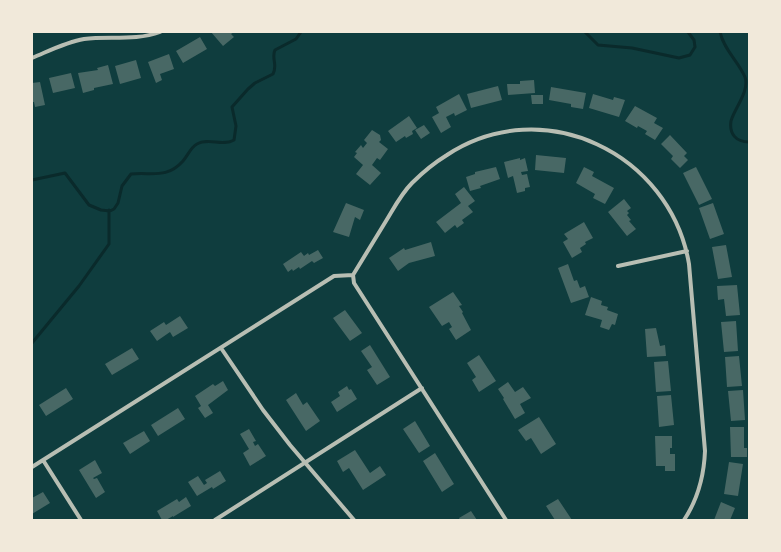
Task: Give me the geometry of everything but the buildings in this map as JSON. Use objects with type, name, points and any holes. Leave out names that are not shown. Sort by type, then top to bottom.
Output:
[{"type":"street","points":[[32,58],[62,45],[85,39],[136,37],[160,32]]},
{"type":"street","points":[[506,520],[354,283],[353,275],[402,196],[422,173],[446,155],[469,143],[493,134],[518,130],[546,130],[571,135],[600,145],[622,158],[645,177],[663,199],[677,223],[687,250],[691,279],[704,461],[698,493],[684,520]]},
{"type":"street","points":[[618,266],[687,250]]},
{"type":"street","points":[[32,467],[334,276],[353,275]]},
{"type":"street","points":[[221,348],[263,410],[305,464],[335,496],[354,520]]},
{"type":"street","points":[[215,520],[422,388]]},
{"type":"street","points":[[43,460],[81,520]]},
{"type":"waterway","points":[[32,180],[65,173],[89,205],[101,210],[110,211],[114,209],[118,203],[122,186],[131,174],[159,174],[177,167],[197,144],[206,141],[225,143],[234,140],[236,126],[232,107],[255,83],[273,74],[275,68],[275,50],[296,39],[301,32]]},
{"type":"waterway","points":[[585,32],[598,45],[632,48],[679,58],[690,55],[695,47],[694,40],[688,32]]},
{"type":"waterway","points":[[720,32],[728,50],[742,71],[746,82],[744,94],[731,121],[731,130],[737,139],[740,141],[749,142]]},
{"type":"waterway","points":[[32,343],[79,286],[109,244],[109,210]]}]
